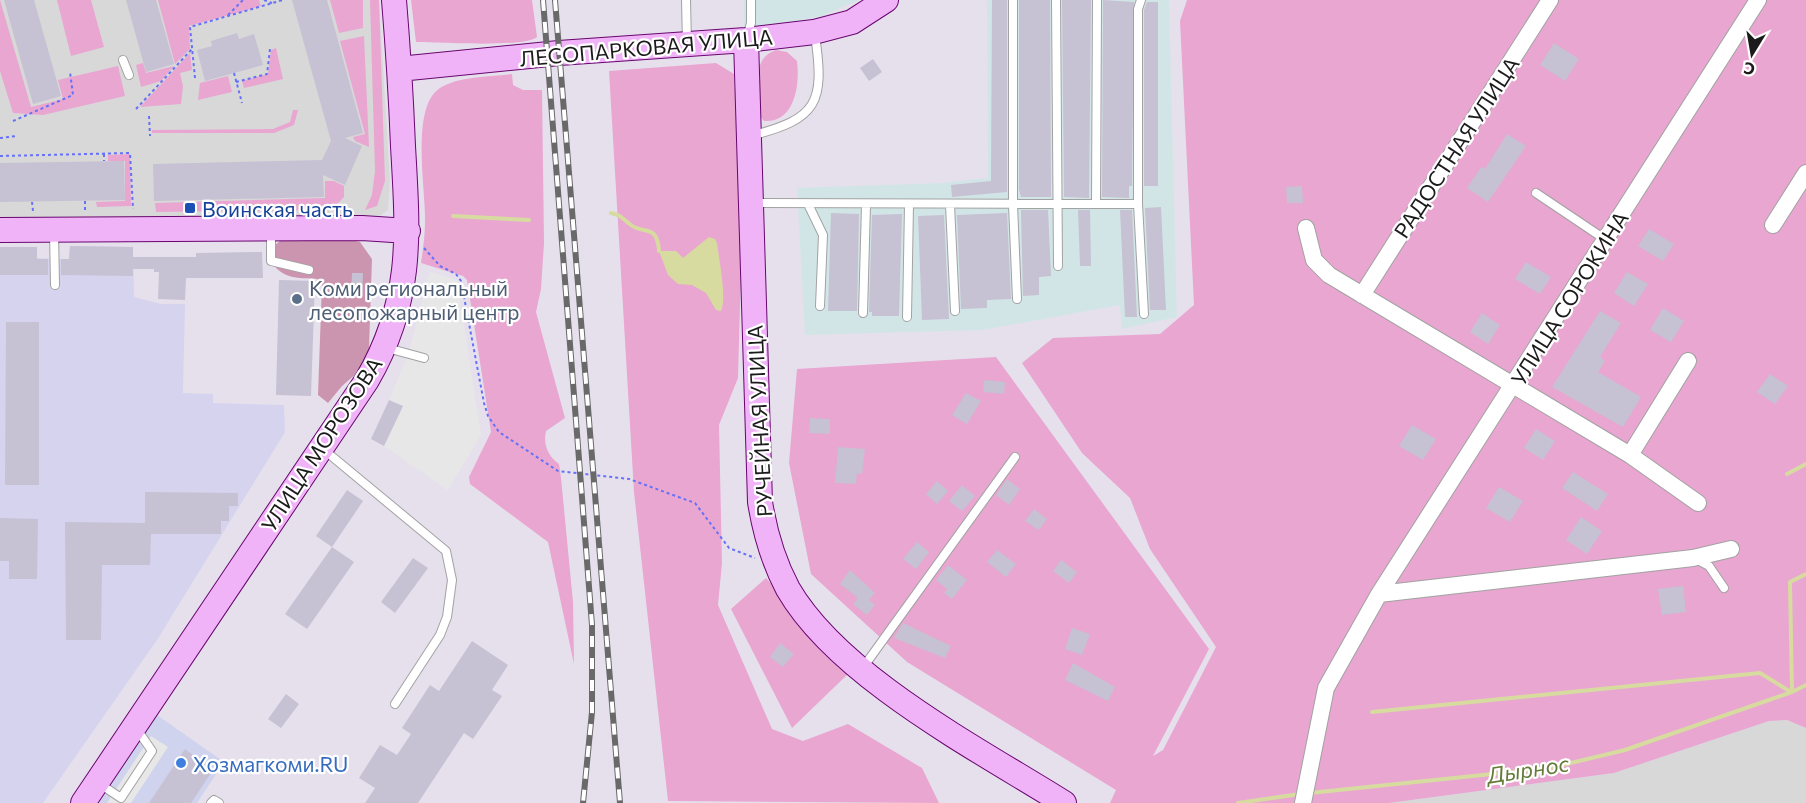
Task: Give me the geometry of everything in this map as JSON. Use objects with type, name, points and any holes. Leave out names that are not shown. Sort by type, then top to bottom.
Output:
[{"type":"street","name":"УЛИЦА МОРОЗОВА","points":[[83,803],[367,380],[383,347],[402,285],[408,231],[394,0]]},
{"type":"street","name":"ЛЕСОПАРКОВАЯ УЛИЦА","points":[[399,69],[559,52],[746,40],[814,32],[852,22],[886,0]]},
{"type":"street","name":"РАДОСТНАЯ УЛИЦА","points":[[1362,295],[1550,0]]},
{"type":"street","name":"УЛИЦА СОРОКИНА","points":[[1304,796],[1326,687],[1379,594],[1514,386],[1758,0]]},
{"type":"street","name":"РУЧЕЙНАЯ УЛИЦА","points":[[746,40],[759,502],[766,535],[777,566],[804,612],[821,632],[862,669],[901,701],[1064,803]]},
{"type":"street","points":[[1773,225],[1806,172]]},
{"type":"street","points":[[0,230],[362,228],[408,231]]},
{"type":"street","points":[[1306,228],[1314,260],[1329,275],[1630,455],[1698,503]]},
{"type":"street","points":[[1630,455],[1688,361]]},
{"type":"street","points":[[1379,594],[1693,558],[1731,549]]},
{"type":"lane","points":[[686,0],[687,43]]},
{"type":"lane","points":[[746,40],[751,22],[751,0]]},
{"type":"lane","points":[[1013,0],[1013,205],[1017,299]]},
{"type":"lane","points":[[1056,0],[1058,266]]},
{"type":"lane","points":[[1096,0],[1096,204]]},
{"type":"lane","points":[[1141,0],[1138,9],[1138,204],[1144,314]]},
{"type":"lane","points":[[750,136],[784,128],[808,110],[816,97],[821,75],[814,32]]},
{"type":"lane","points":[[123,60],[129,75]]},
{"type":"lane","points":[[1536,193],[1606,240]]},
{"type":"lane","points":[[751,203],[1138,204]]},
{"type":"lane","points":[[808,204],[823,235],[820,306]]},
{"type":"lane","points":[[863,313],[866,205]]},
{"type":"lane","points":[[907,317],[909,205]]},
{"type":"lane","points":[[950,205],[955,311]]},
{"type":"lane","points":[[271,229],[271,261],[309,270]]},
{"type":"lane","points":[[54,230],[55,285]]},
{"type":"lane","points":[[383,347],[424,358]]},
{"type":"lane","points":[[321,447],[446,551],[452,580],[447,617],[440,635],[395,704]]},
{"type":"lane","points":[[862,669],[1015,458]]},
{"type":"lane","points":[[1693,558],[1709,566],[1724,588]]},
{"type":"lane","points":[[97,782],[119,801],[152,751],[134,725]]},
{"type":"lane","points":[[211,803],[214,800],[219,803]]},
{"type":"path","points":[[226,17],[243,0]]},
{"type":"path","points":[[264,0],[273,3]]},
{"type":"path","points":[[195,78],[190,27],[284,0]]},
{"type":"path","points":[[136,109],[192,49]]},
{"type":"path","points":[[237,82],[267,74],[270,49]]},
{"type":"path","points":[[13,121],[73,96],[70,72]]},
{"type":"path","points":[[234,73],[242,103]]},
{"type":"path","points":[[149,116],[150,136]]},
{"type":"path","points":[[0,138],[17,136]]},
{"type":"path","points":[[0,156],[130,153],[133,215]]},
{"type":"path","points":[[104,154],[104,160]]},
{"type":"path","points":[[32,201],[33,216]]},
{"type":"path","points":[[85,201],[85,216]]},
{"type":"path","points":[[408,231],[440,266],[456,274],[461,281],[484,403],[488,416],[499,432],[558,471],[629,478],[695,503],[729,548],[777,566]]},
{"type":"shaded area","points":[[0,0],[379,0],[390,181],[388,210],[378,217],[0,220]]},
{"type":"shaded area","points":[[0,0],[31,107],[63,99],[58,80],[118,66],[125,96],[43,115],[13,113],[0,71]]},
{"type":"shaded area","points":[[57,0],[91,0],[104,47],[71,56]]},
{"type":"shaded area","points":[[158,0],[259,0],[261,6],[189,26],[190,49],[175,64]]},
{"type":"shaded area","points":[[330,0],[363,0],[363,28],[339,33]]},
{"type":"shaded area","points":[[370,0],[379,0],[385,181],[377,206],[365,210],[372,195],[375,171]]},
{"type":"shaded area","points":[[411,0],[532,0],[537,37],[499,43],[416,42]]},
{"type":"shaded area","points":[[744,0],[859,0],[822,16],[779,25],[744,26]]},
{"type":"shaded area","points":[[987,0],[1169,0],[1177,317],[1122,329],[1120,305],[983,330],[805,335],[797,188],[941,183],[988,178]]},
{"type":"shaded area","points":[[1187,0],[1806,0],[1806,728],[1787,720],[1769,721],[1614,773],[1389,803],[1110,803],[1116,790],[907,662],[811,574],[789,463],[797,369],[996,357],[1209,649],[1153,756],[1163,750],[1216,647],[1150,549],[1130,498],[1082,453],[1022,363],[1053,338],[1160,334],[1194,305],[1180,21]]},
{"type":"shaded area","points":[[364,36],[369,147],[355,141],[353,137],[365,134],[340,41]]},
{"type":"shaded area","points":[[276,48],[283,79],[244,88],[242,81],[268,74],[271,50]]},
{"type":"shaded area","points":[[776,50],[787,52],[797,61],[796,91],[789,109],[783,116],[764,121],[760,116],[759,69],[768,54]]},
{"type":"shaded area","points":[[190,53],[192,70],[180,73],[183,86],[181,104],[140,107]]},
{"type":"shaded area","points":[[143,63],[146,73],[174,66],[161,81],[141,87],[136,65]]},
{"type":"shaded area","points":[[716,63],[734,74],[742,231],[738,378],[719,425],[722,563],[718,605],[772,729],[803,741],[848,724],[922,768],[939,803],[668,801],[634,492],[609,71]]},
{"type":"shaded area","points":[[512,74],[513,85],[523,90],[542,90],[544,243],[541,289],[536,312],[565,418],[546,431],[545,441],[549,454],[559,464],[561,478],[573,602],[574,664],[548,542],[470,484],[469,477],[491,432],[467,280],[463,276],[421,263],[425,222],[422,130],[425,112],[431,98],[440,88],[456,81]]},
{"type":"shaded area","points":[[228,76],[232,92],[198,100],[200,83]]},
{"type":"shaded area","points":[[293,110],[298,110],[294,125],[274,133],[152,133],[152,130],[273,129],[290,122]]},
{"type":"shaded area","points":[[130,154],[131,206],[97,207],[96,202],[125,201],[125,161],[108,161],[108,155]]},
{"type":"shaded area","points":[[325,181],[334,181],[344,186],[344,197],[331,210],[156,212],[155,203],[325,198]]},
{"type":"shaded area","points":[[709,237],[715,239],[717,243],[723,288],[721,311],[716,310],[706,293],[692,285],[678,284],[668,275],[659,251],[676,251],[683,258]]},
{"type":"shaded area","points":[[351,240],[360,242],[372,259],[369,349],[365,366],[342,386],[328,403],[318,395],[322,283],[317,279],[296,278],[281,272],[273,263],[271,252],[280,241]]},
{"type":"shaded area","points":[[70,246],[133,247],[134,297],[161,304],[185,304],[183,393],[213,394],[213,403],[284,405],[285,432],[157,640],[43,803],[0,803],[0,247],[37,247],[37,258],[69,259]]},
{"type":"shaded area","points":[[430,272],[457,280],[481,435],[448,490],[384,446],[403,406],[389,400],[408,355]]},
{"type":"shaded area","points":[[766,578],[849,673],[792,728],[731,609]]},
{"type":"shaded area","points":[[157,715],[224,762],[197,803],[99,803]]},
{"type":"shaded area","points":[[1787,720],[1806,728],[1806,803],[1389,803],[1614,773],[1769,721]]},
{"type":"shaded area","points":[[151,736],[168,747],[131,803],[107,803]]},
{"type":"building","points":[[4,0],[34,0],[61,96],[33,104]]},
{"type":"building","points":[[126,0],[156,0],[174,64],[146,72]]},
{"type":"building","points":[[292,0],[327,0],[363,133],[345,138],[362,146],[345,185],[323,175],[324,197],[154,201],[153,164],[322,160],[331,141]]},
{"type":"building","points":[[992,0],[1007,0],[1007,192],[952,197],[951,185],[991,181]]},
{"type":"building","points":[[1019,0],[1050,0],[1051,197],[1021,197],[1019,190]]},
{"type":"building","points":[[1062,0],[1091,0],[1089,198],[1064,197]]},
{"type":"building","points":[[1103,0],[1134,2],[1132,186],[1129,186],[1129,198],[1102,197]]},
{"type":"building","points":[[1147,2],[1158,2],[1158,186],[1144,186],[1144,10]]},
{"type":"building","points":[[237,33],[239,39],[254,34],[263,65],[205,81],[197,50],[212,46],[211,41]]},
{"type":"building","points":[[1554,43],[1579,59],[1565,81],[1540,65]]},
{"type":"building","points":[[873,59],[882,72],[869,81],[860,68]]},
{"type":"building","points":[[1507,134],[1526,146],[1488,202],[1467,188],[1481,167],[1485,169]]},
{"type":"building","points":[[124,161],[125,200],[0,202],[0,163]]},
{"type":"building","points":[[1302,186],[1303,203],[1287,203],[1286,187]]},
{"type":"building","points":[[1161,207],[1166,310],[1150,310],[1145,208]]},
{"type":"building","points":[[1021,210],[1048,210],[1051,276],[1039,277],[1039,295],[1023,296]]},
{"type":"building","points":[[1078,210],[1090,210],[1091,266],[1080,266]]},
{"type":"building","points":[[1120,210],[1132,210],[1137,317],[1125,317]]},
{"type":"building","points":[[831,213],[859,214],[857,311],[828,311]]},
{"type":"building","points":[[1007,213],[1011,299],[987,300],[987,308],[961,309],[957,215]]},
{"type":"building","points":[[902,214],[899,316],[872,316],[872,312],[869,312],[872,215]]},
{"type":"building","points":[[944,215],[949,319],[922,320],[918,216]]},
{"type":"building","points":[[1649,229],[1674,244],[1663,261],[1638,246]]},
{"type":"building","points":[[70,246],[133,247],[133,257],[196,257],[196,253],[262,252],[263,278],[186,278],[185,300],[158,299],[159,272],[154,272],[154,269],[133,269],[133,276],[61,275],[61,259],[69,259]]},
{"type":"building","points":[[0,247],[37,247],[37,259],[48,259],[48,275],[0,275]]},
{"type":"building","points":[[1526,262],[1551,277],[1540,294],[1515,279]]},
{"type":"building","points":[[1627,272],[1648,284],[1634,306],[1614,293]]},
{"type":"building","points":[[352,273],[363,273],[362,298],[351,297]]},
{"type":"building","points":[[279,280],[315,281],[311,396],[276,395]]},
{"type":"building","points":[[1663,308],[1684,321],[1671,342],[1650,330]]},
{"type":"building","points":[[1600,311],[1621,323],[1600,357],[1605,361],[1598,372],[1641,397],[1623,427],[1552,387]]},
{"type":"building","points":[[1482,313],[1500,325],[1488,344],[1470,332]]},
{"type":"building","points":[[6,322],[39,322],[39,485],[5,485]]},
{"type":"building","points":[[1770,374],[1788,386],[1775,404],[1757,392]]},
{"type":"building","points":[[984,380],[1005,382],[1004,394],[983,392]]},
{"type":"building","points":[[966,393],[981,401],[967,424],[952,415]]},
{"type":"building","points":[[389,400],[403,406],[384,446],[371,439]]},
{"type":"building","points":[[810,418],[830,419],[830,434],[809,433]]},
{"type":"building","points":[[1412,425],[1436,439],[1423,460],[1399,446]]},
{"type":"building","points":[[1536,429],[1555,441],[1543,460],[1524,448]]},
{"type":"building","points":[[838,447],[865,449],[862,474],[857,473],[856,484],[835,483]]},
{"type":"building","points":[[1573,472],[1608,494],[1597,511],[1562,488]]},
{"type":"building","points":[[1007,479],[1020,489],[1009,505],[996,495]]},
{"type":"building","points":[[937,481],[948,491],[937,504],[926,494]]},
{"type":"building","points":[[962,485],[975,496],[962,511],[949,501]]},
{"type":"building","points":[[1499,487],[1523,501],[1510,522],[1486,508]]},
{"type":"building","points":[[347,490],[363,501],[332,547],[316,536]]},
{"type":"building","points":[[145,492],[238,493],[238,506],[229,506],[229,521],[221,521],[221,534],[151,534],[150,565],[102,565],[101,640],[66,640],[65,522],[145,523]]},
{"type":"building","points":[[1034,509],[1047,519],[1039,530],[1025,521]]},
{"type":"building","points":[[1581,517],[1602,531],[1587,554],[1566,540]]},
{"type":"building","points":[[0,518],[38,519],[37,579],[9,579],[9,561],[0,561]]},
{"type":"building","points":[[917,542],[929,552],[916,569],[903,559]]},
{"type":"building","points":[[332,547],[354,562],[307,629],[285,614]]},
{"type":"building","points":[[997,550],[1016,564],[1006,577],[987,562]]},
{"type":"building","points":[[413,558],[428,568],[395,613],[381,602]]},
{"type":"building","points":[[1061,560],[1077,572],[1069,583],[1053,571]]},
{"type":"building","points":[[948,565],[967,580],[952,599],[944,593],[947,589],[936,580]]},
{"type":"building","points":[[850,570],[875,593],[869,600],[875,605],[867,615],[853,604],[858,598],[840,584]]},
{"type":"building","points":[[1683,586],[1686,612],[1662,615],[1658,589]]},
{"type":"building","points":[[903,623],[951,646],[945,658],[894,638]]},
{"type":"building","points":[[1072,628],[1090,634],[1082,655],[1065,649]]},
{"type":"building","points":[[472,641],[508,665],[492,690],[502,696],[473,739],[464,733],[418,803],[365,803],[375,788],[359,778],[380,745],[397,755],[411,734],[402,728],[430,685],[439,691]]},
{"type":"building","points":[[780,643],[794,654],[783,667],[770,657]]},
{"type":"building","points":[[1073,663],[1115,687],[1108,701],[1065,680]]},
{"type":"building","points":[[286,694],[299,704],[281,728],[268,719]]},
{"type":"building","points":[[185,749],[213,770],[191,803],[149,803]]},
{"type":"waterway","points":[[611,213],[620,216],[636,228],[653,233],[658,242],[659,251]]},
{"type":"waterway","points":[[453,216],[529,220]]},
{"type":"waterway","points":[[1787,474],[1806,464]]},
{"type":"waterway","points":[[1792,692],[1790,582],[1806,574]]},
{"type":"waterway","points":[[1372,712],[1760,673],[1791,692]]},
{"type":"waterway","name":"Дырнос","points":[[1310,793],[1550,768],[1625,750],[1792,692],[1806,685]]},
{"type":"waterway","name":"Дырнос","points":[[1238,803],[1300,794]]},
{"type":"railway","points":[[543,0],[592,625],[592,712],[583,803]]},
{"type":"railway","points":[[555,0],[620,803]]},
{"type":"place","name":"Воинская часть","points":[[190,208]]},
{"type":"place","name":"Коми региональный лесопожарный центр","points":[[297,299]]},
{"type":"place","name":"Хозмагкоми.RU","points":[[181,763]]}]
